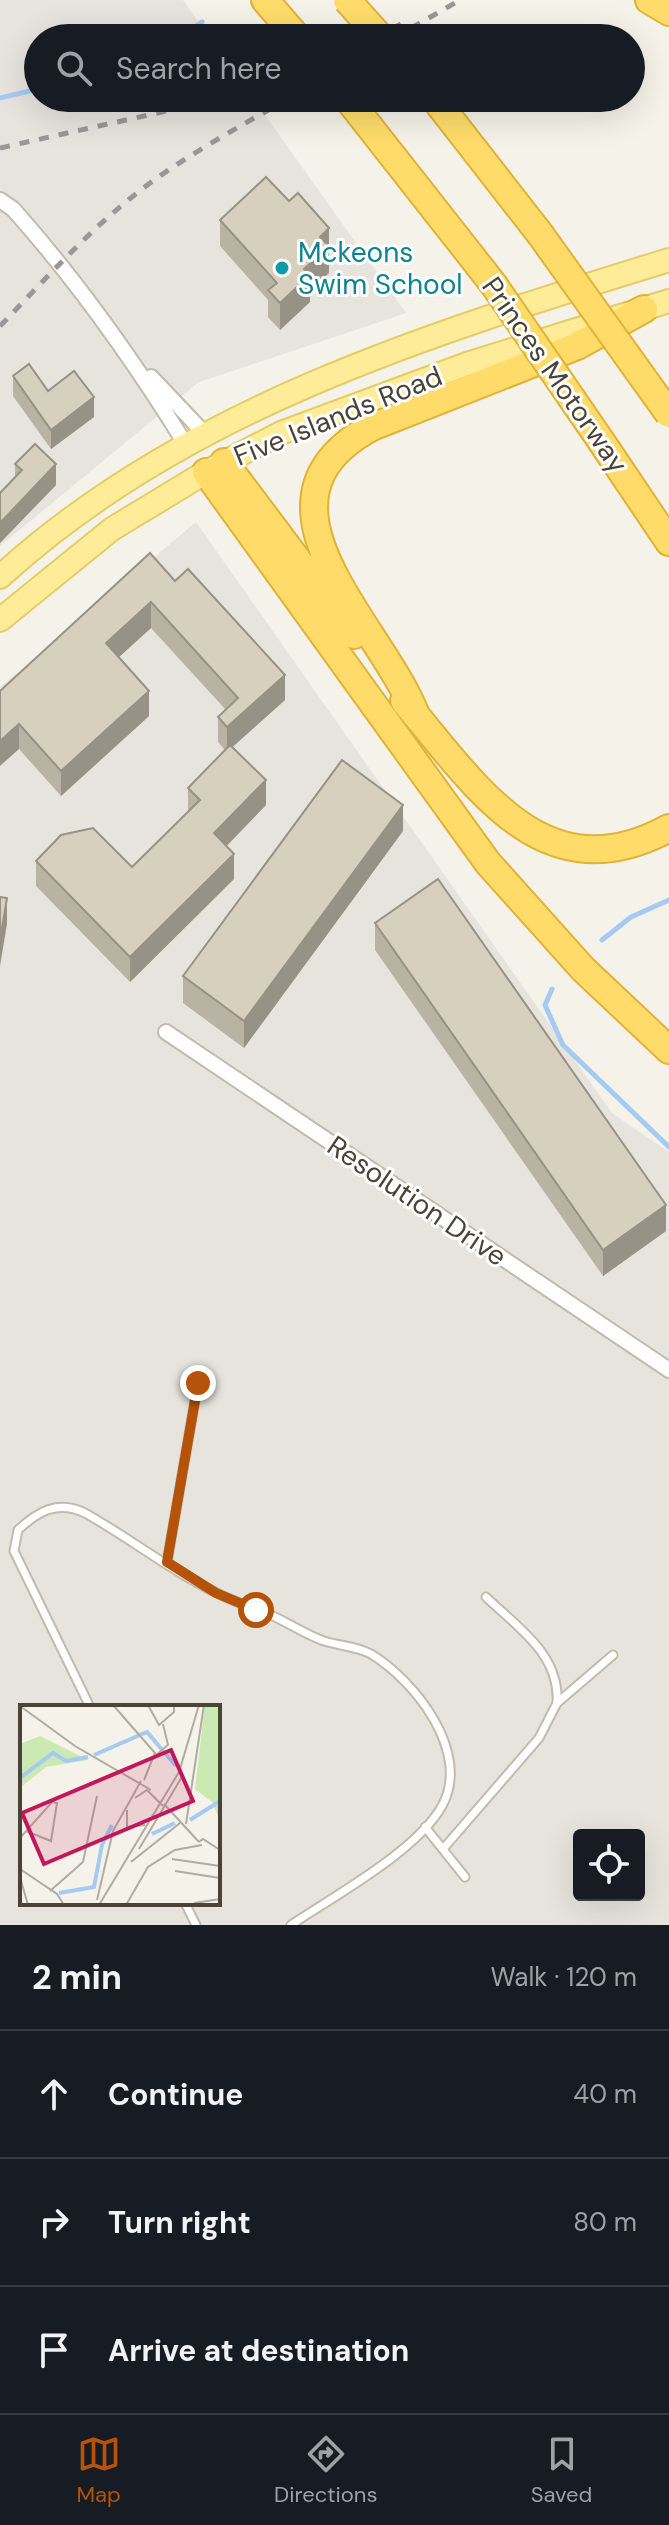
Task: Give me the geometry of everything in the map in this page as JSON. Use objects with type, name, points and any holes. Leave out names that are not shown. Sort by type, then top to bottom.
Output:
[{"type":"highway","points":[[265,0],[287,24]]},
{"type":"highway","points":[[347,0],[368,24]]},
{"type":"highway","points":[[649,0],[669,12]]},
{"type":"highway","name":"Princes Motorway","points":[[359,112],[494,285],[669,542]]},
{"type":"highway","points":[[445,112],[540,234],[669,414]]},
{"type":"highway","points":[[416,715],[404,683],[352,606],[319,542],[312,516],[321,473],[347,441],[372,427],[577,346],[656,305]]},
{"type":"highway","points":[[608,451],[623,489],[669,559]]},
{"type":"highway","points":[[215,467],[475,787],[502,814],[528,832],[586,849],[637,842],[669,828]]},
{"type":"highway","points":[[215,467],[488,863],[583,969],[669,1050]]},
{"type":"main road","name":"Five Islands Road","points":[[0,577],[31,549],[195,439],[355,368],[550,296],[669,260]]},
{"type":"main road","name":"Five Islands Road","points":[[0,620],[112,529],[215,467],[281,433],[397,388],[656,305]]},
{"type":"main road","points":[[195,439],[215,467]]},
{"type":"street","points":[[0,200],[13,209],[61,263],[195,439]]},
{"type":"street","points":[[129,353],[195,439]]},
{"type":"street","name":"Resolution Drive","points":[[166,1032],[669,1370]]},
{"type":"lane","points":[[167,1562],[198,1383]]},
{"type":"lane","points":[[89,1705],[14,1551],[18,1530],[37,1515],[56,1506],[71,1506],[216,1593],[325,1641],[367,1652],[390,1667],[414,1691],[436,1727],[449,1767],[447,1792],[442,1806],[425,1827],[381,1866],[291,1925]]},
{"type":"lane","points":[[486,1597],[541,1648],[555,1672],[557,1703]]},
{"type":"lane","points":[[443,1849],[539,1738],[557,1703],[613,1655]]},
{"type":"lane","points":[[425,1827],[465,1877]]},
{"type":"lane","points":[[186,1905],[196,1925]]},
{"type":"shaded area","points":[[0,0],[183,0],[200,24],[24,24],[24,112],[263,112],[406,313],[199,382],[0,546]]},
{"type":"shaded area","points":[[196,522],[612,1113],[669,1152],[669,1925],[0,1925],[0,687]]},
{"type":"building","name":"Mckeons Swim School","points":[[266,177],[289,201],[298,193],[329,228],[320,237],[329,246],[304,269],[310,275],[280,303],[268,290],[277,283],[220,220]]},
{"type":"building","points":[[29,364],[48,391],[74,371],[94,397],[51,430],[13,376]]},
{"type":"building","points":[[35,444],[56,464],[0,523],[0,493],[22,470],[15,464]]},
{"type":"building","points":[[150,553],[175,581],[188,569],[285,675],[227,727],[218,717],[238,698],[151,602],[106,643],[149,691],[61,771],[19,724],[0,741],[0,691]]},
{"type":"building","points":[[230,745],[266,780],[214,833],[234,854],[130,957],[36,861],[61,835],[93,828],[132,867],[200,800],[188,788]]},
{"type":"building","points":[[342,760],[403,805],[244,1021],[183,976]]},
{"type":"building","points":[[438,879],[666,1205],[603,1250],[375,923]]},
{"type":"building","points":[[0,897],[7,898],[0,940]]},
{"type":"waterway","points":[[0,98],[24,92]]},
{"type":"waterway","points":[[602,940],[631,917],[669,900]]},
{"type":"waterway","points":[[552,989],[545,1005],[563,1045],[669,1147]]},
{"type":"railway","points":[[418,24],[460,0]]},
{"type":"railway","points":[[0,148],[162,112]]},
{"type":"railway","points":[[0,326],[83,240],[137,193],[192,155],[265,112]]},
{"type":"place","name":"Mckeons Swim School","points":[[282,268]]},
{"type":"route","points":[[198,1383],[167,1562],[216,1593],[256,1610]]}]
